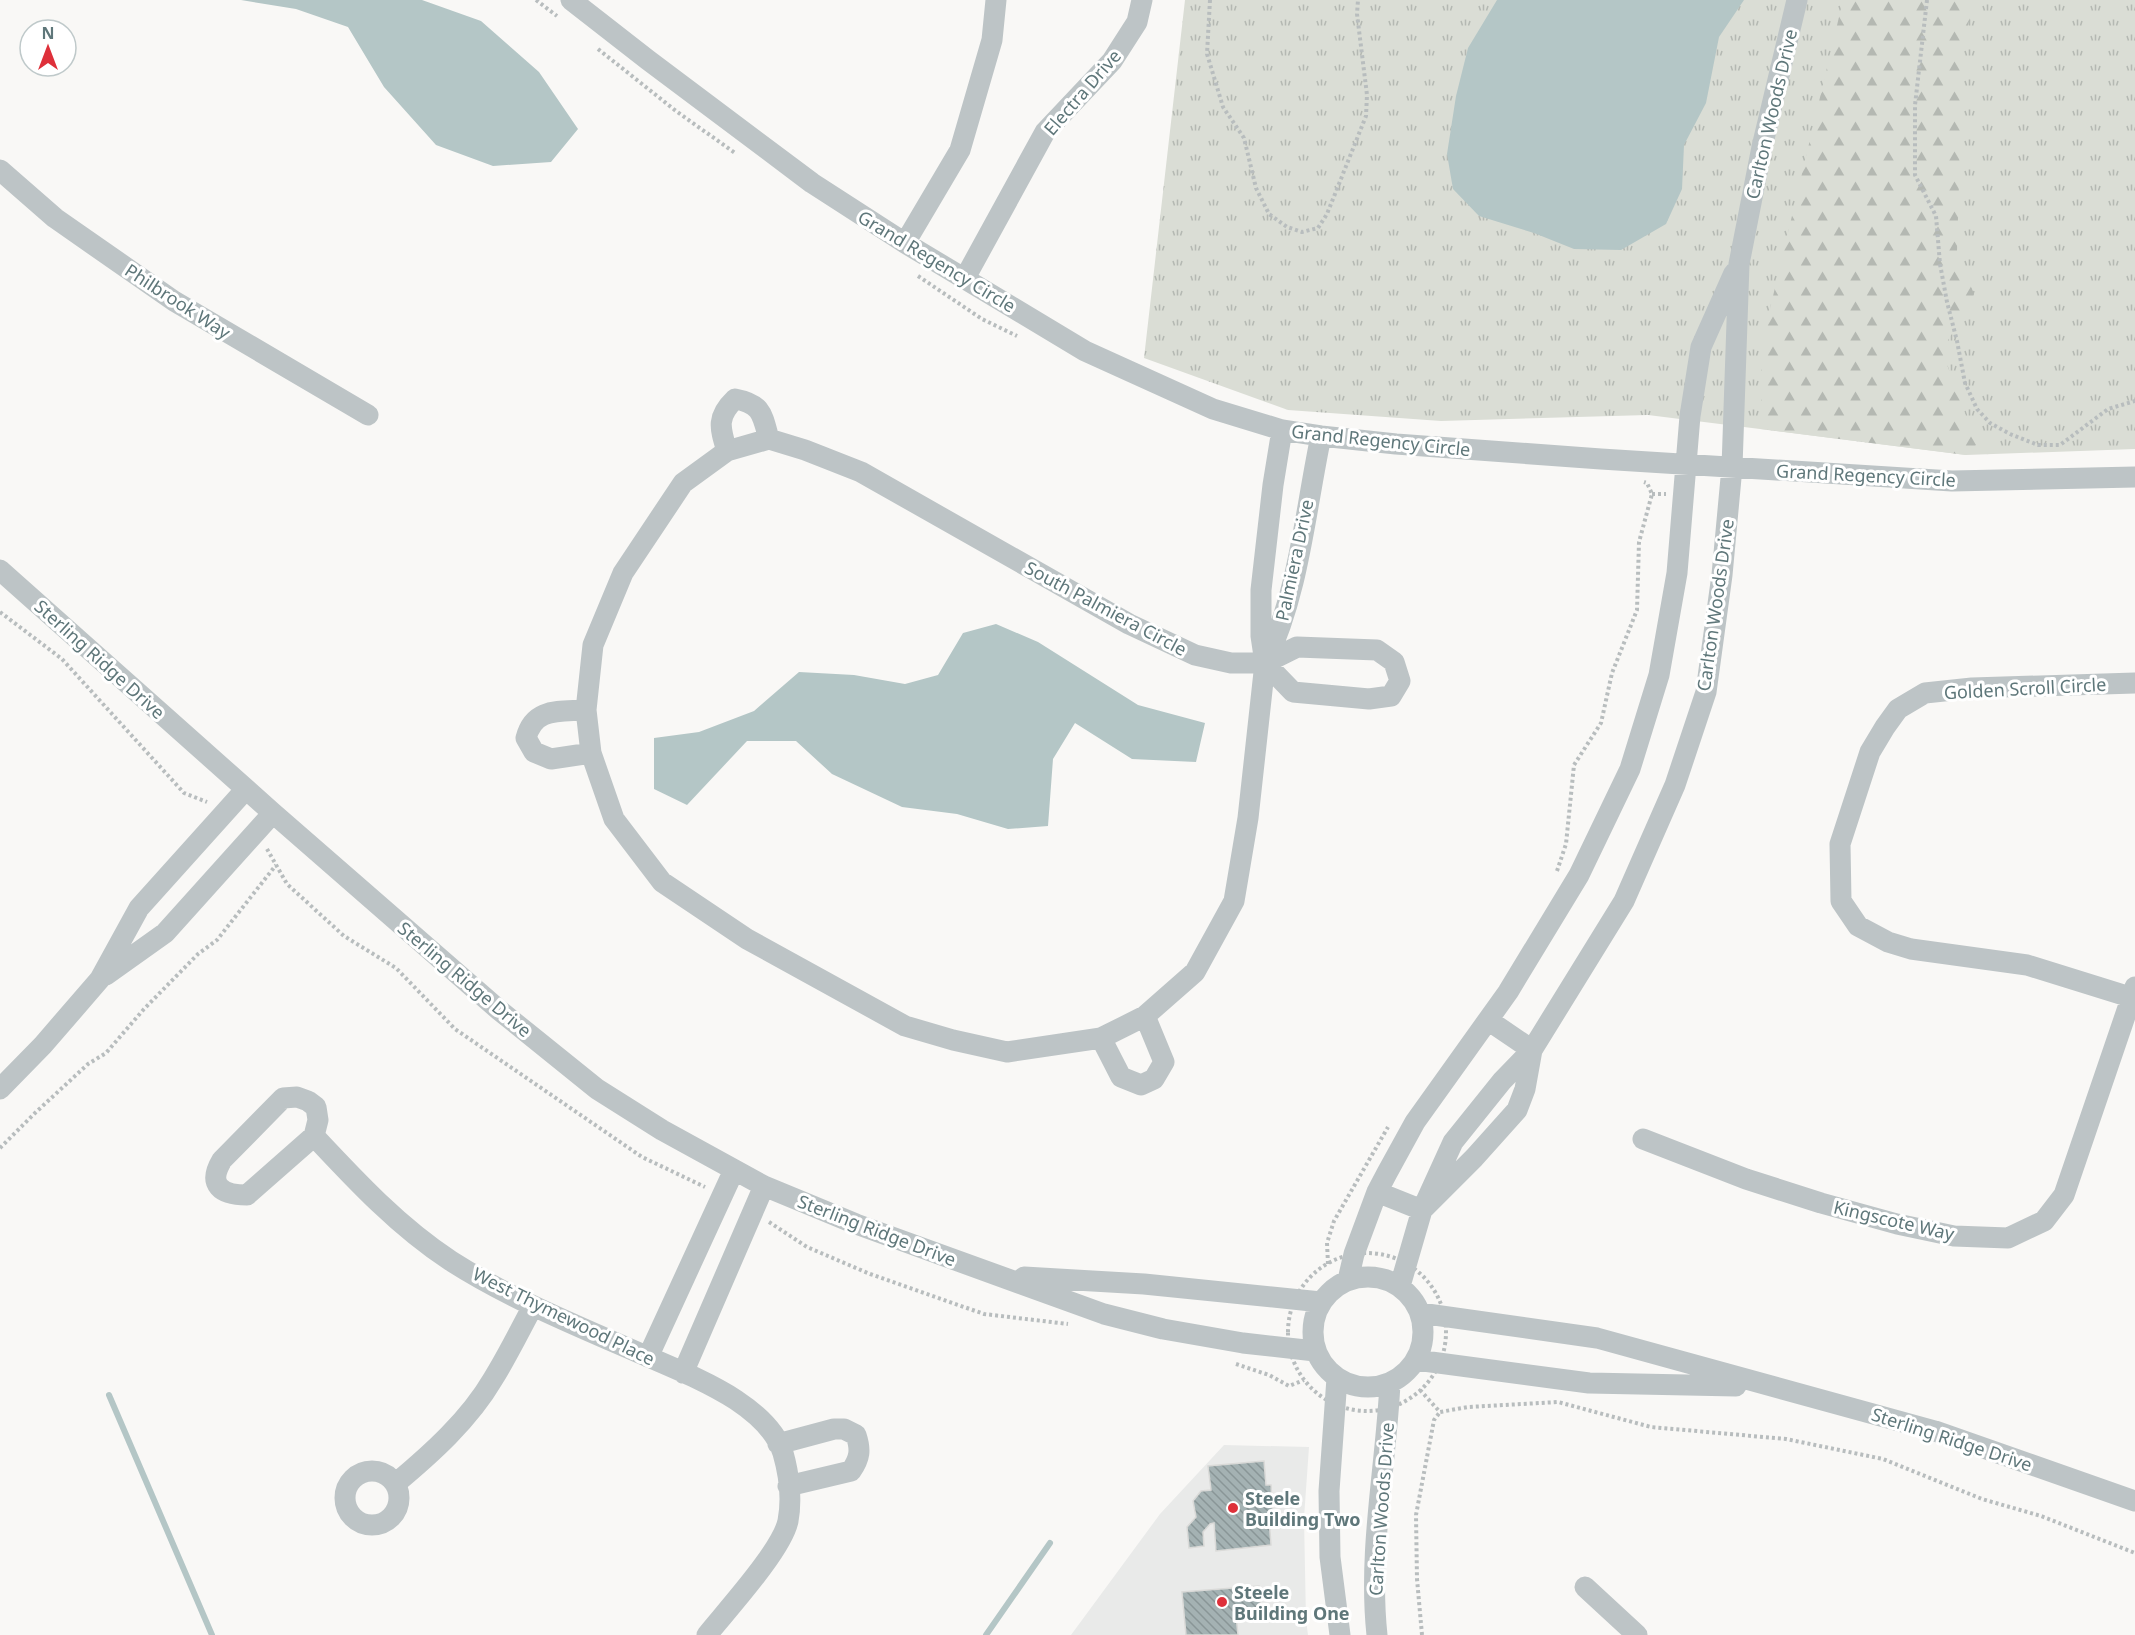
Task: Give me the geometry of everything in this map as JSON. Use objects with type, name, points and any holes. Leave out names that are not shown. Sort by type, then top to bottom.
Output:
[{"type":"street","name":"Grand Regency Circle","points":[[571,0],[812,183],[905,243],[1085,351],[1213,409],[1282,430],[1408,445],[1952,481],[2135,477]]},
{"type":"street","points":[[905,243],[960,150],[992,40],[996,0]]},
{"type":"street","name":"Electra Drive","points":[[965,278],[1045,132],[1112,61],[1137,22],[1142,0]]},
{"type":"street","name":"Carlton Woods Drive","points":[[1400,1286],[1422,1210],[1454,1142],[1502,1081],[1532,1050],[1624,901],[1675,785],[1706,692],[1722,575],[1731,466],[1738,264],[1762,147],[1797,0]]},
{"type":"street","name":"Philbrook Way","points":[[0,170],[55,218],[174,301],[368,415]]},
{"type":"street","name":"Carlton Woods Drive","points":[[1348,1280],[1354,1254],[1377,1191],[1415,1122],[1508,992],[1579,875],[1630,769],[1659,675],[1677,573],[1690,416],[1701,347],[1738,264]]},
{"type":"street","points":[[727,451],[720,426],[725,409],[735,399],[751,402],[762,412],[769,439],[727,451],[682,483],[623,573],[593,645],[586,710],[591,753],[614,819],[663,882],[747,939],[905,1026],[1007,1052],[1101,1038],[1145,1016],[1195,972],[1234,901],[1248,818],[1265,663]]},
{"type":"street","name":"Palmiera Drive","points":[[1265,663],[1261,636],[1261,590],[1282,430]]},
{"type":"street","name":"Palmiera Drive","points":[[1265,663],[1276,640],[1289,596],[1320,436]]},
{"type":"street","name":"South Palmiera Circle","points":[[769,439],[805,450],[861,472],[1129,624],[1196,655],[1231,663],[1265,663]]},
{"type":"street","name":"Sterling Ridge Drive","points":[[0,570],[499,1010],[597,1089],[662,1130],[764,1186],[856,1224],[1104,1314],[1163,1329],[1244,1343],[1315,1351]]},
{"type":"street","points":[[1296,647],[1377,650],[1394,662],[1400,681],[1390,696],[1369,699],[1293,692],[1265,663],[1296,647]]},
{"type":"street","name":"Golden Scroll Circle","points":[[2133,992],[2027,965],[1911,950],[1888,942],[1858,926],[1841,901],[1840,844],[1870,752],[1884,727],[1898,709],[1925,693],[1972,688],[2135,683]]},
{"type":"street","points":[[586,710],[544,713],[530,724],[526,738],[534,752],[551,759],[591,753]]},
{"type":"street","points":[[0,1089],[44,1045],[100,979],[139,908],[246,789]]},
{"type":"street","points":[[100,979],[165,933],[273,813]]},
{"type":"street","name":"Kingscote Way","points":[[1643,1139],[1746,1179],[1897,1224],[1954,1236],[2008,1238],[2044,1221],[2064,1195],[2133,992]]},
{"type":"street","points":[[1101,1038],[1122,1077],[1141,1085],[1154,1079],[1164,1062],[1145,1016]]},
{"type":"street","points":[[1488,1020],[1532,1050]]},
{"type":"street","name":"Carlton Woods Drive","points":[[1422,1210],[1474,1158],[1517,1110],[1525,1089],[1532,1050]]},
{"type":"street","points":[[297,1097],[316,1107],[318,1120],[314,1136],[247,1195],[232,1195],[222,1190],[216,1181],[215,1172],[222,1160],[283,1098],[297,1097]]},
{"type":"street","name":"West Thymewood Place","points":[[314,1136],[362,1188],[406,1228],[450,1260],[533,1306],[683,1372],[734,1399],[755,1414],[778,1444]]},
{"type":"street","points":[[648,1357],[734,1170]]},
{"type":"street","points":[[683,1372],[764,1186]]},
{"type":"street","points":[[1377,1191],[1422,1210]]},
{"type":"street","name":"Sterling Ridge Drive","points":[[1002,1276],[1143,1284],[1321,1302]]},
{"type":"street","points":[[1361,1277],[1374,1277],[1400,1286],[1412,1298],[1420,1313],[1424,1329],[1416,1360],[1404,1374],[1390,1383],[1376,1387],[1350,1384],[1337,1378],[1324,1366],[1315,1351],[1313,1326],[1321,1302],[1333,1289],[1348,1280],[1361,1277]]},
{"type":"street","points":[[395,1484],[423,1461],[476,1404],[493,1380],[533,1306]]},
{"type":"street","name":"Sterling Ridge Drive","points":[[1420,1313],[1597,1338],[1935,1431],[2135,1501]]},
{"type":"street","name":"Sterling Ridge Drive","points":[[1416,1360],[1589,1383],[1767,1386]]},
{"type":"street","points":[[1337,1378],[1329,1491],[1330,1557],[1340,1635]]},
{"type":"street","name":"Carlton Woods Drive","points":[[1377,1635],[1376,1538],[1390,1383]]},
{"type":"street","points":[[707,1635],[778,1542],[788,1522],[790,1496],[788,1486],[783,1452],[778,1444],[834,1429],[844,1429],[856,1435],[860,1448],[860,1459],[851,1471],[788,1486]]},
{"type":"street","points":[[1585,1587],[1637,1635]]},
{"type":"path","points":[[536,0],[558,17]]},
{"type":"path","points":[[1210,0],[1207,54],[1223,106],[1244,138],[1256,188],[1269,214],[1287,227],[1302,232],[1318,228],[1327,214],[1366,116],[1367,95],[1358,0]]},
{"type":"path","points":[[1927,0],[1915,105],[1915,175],[1936,216],[1940,264],[1947,302],[1965,383],[1977,409],[1989,423],[2010,434],[2038,446],[2060,445],[2108,409],[2135,400]]},
{"type":"path","points":[[594,46],[676,111],[741,157]]},
{"type":"path","points":[[912,272],[982,319],[1025,339]]},
{"type":"path","points":[[1554,879],[1566,844],[1574,765],[1600,723],[1612,673],[1637,610],[1639,542],[1652,494],[1647,483],[1635,482]]},
{"type":"path","points":[[0,1148],[88,1064],[106,1053],[144,1009],[198,954],[217,940],[276,865]]},
{"type":"path","points":[[1372,1253],[1390,1256],[1421,1273],[1432,1286],[1445,1317],[1447,1333],[1445,1349],[1431,1378],[1406,1401],[1389,1408],[1353,1410],[1318,1394],[1304,1380],[1295,1364],[1290,1348],[1288,1331],[1290,1315],[1295,1299],[1308,1279],[1328,1264],[1354,1254],[1372,1253]]},
{"type":"path","points":[[1420,1390],[1440,1412]]},
{"type":"path","points":[[1422,1635],[1417,1580],[1416,1515],[1434,1420],[1440,1412],[1468,1407],[1558,1402],[1651,1427],[1786,1439],[1883,1459],[1982,1499],[2041,1516],[2135,1553]]},
{"type":"shaded area","points":[[241,0],[422,0],[481,21],[539,72],[578,129],[551,162],[493,166],[436,145],[384,87],[348,27],[296,9]]},
{"type":"shaded area","points":[[1497,0],[1744,0],[1719,37],[1706,103],[1684,145],[1682,189],[1666,224],[1621,250],[1574,249],[1534,233],[1479,216],[1453,189],[1447,154],[1456,96],[1468,48]]},
{"type":"shaded area","points":[[996,624],[1038,642],[1138,705],[1205,723],[1196,762],[1132,759],[1075,723],[1053,759],[1048,826],[1008,829],[957,814],[902,807],[832,774],[796,741],[747,741],[687,805],[654,789],[654,738],[699,732],[754,711],[799,672],[854,675],[905,684],[938,675],[963,633]]},
{"type":"shaded area","points":[[1224,1445],[1309,1447],[1304,1518],[1308,1635],[1071,1635],[1160,1514]]},
{"type":"green space","points":[[1185,0],[2135,0],[2135,449],[1966,455],[1648,415],[1441,421],[1288,410],[1144,358]]},
{"type":"green space","points":[[1843,0],[1974,0],[1963,47],[1957,251],[1974,294],[1942,351],[1966,416],[1985,436],[1966,455],[1761,429],[1761,347]]},
{"type":"building","name":"Steele Building Two","points":[[1264,1461],[1266,1485],[1271,1485],[1273,1518],[1269,1519],[1271,1545],[1216,1551],[1214,1523],[1203,1532],[1204,1546],[1189,1548],[1187,1527],[1196,1517],[1193,1501],[1201,1491],[1211,1490],[1208,1466]]},
{"type":"building","name":"Steele Building One","points":[[1259,1586],[1261,1613],[1236,1615],[1238,1635],[1186,1635],[1182,1592]]},
{"type":"waterway","points":[[109,1395],[212,1635]]},
{"type":"waterway","points":[[986,1635],[1050,1543]]},
{"type":"place","name":"Steele Building Two","points":[[1233,1508]]},
{"type":"place","name":"Steele Building One","points":[[1222,1602]]}]
